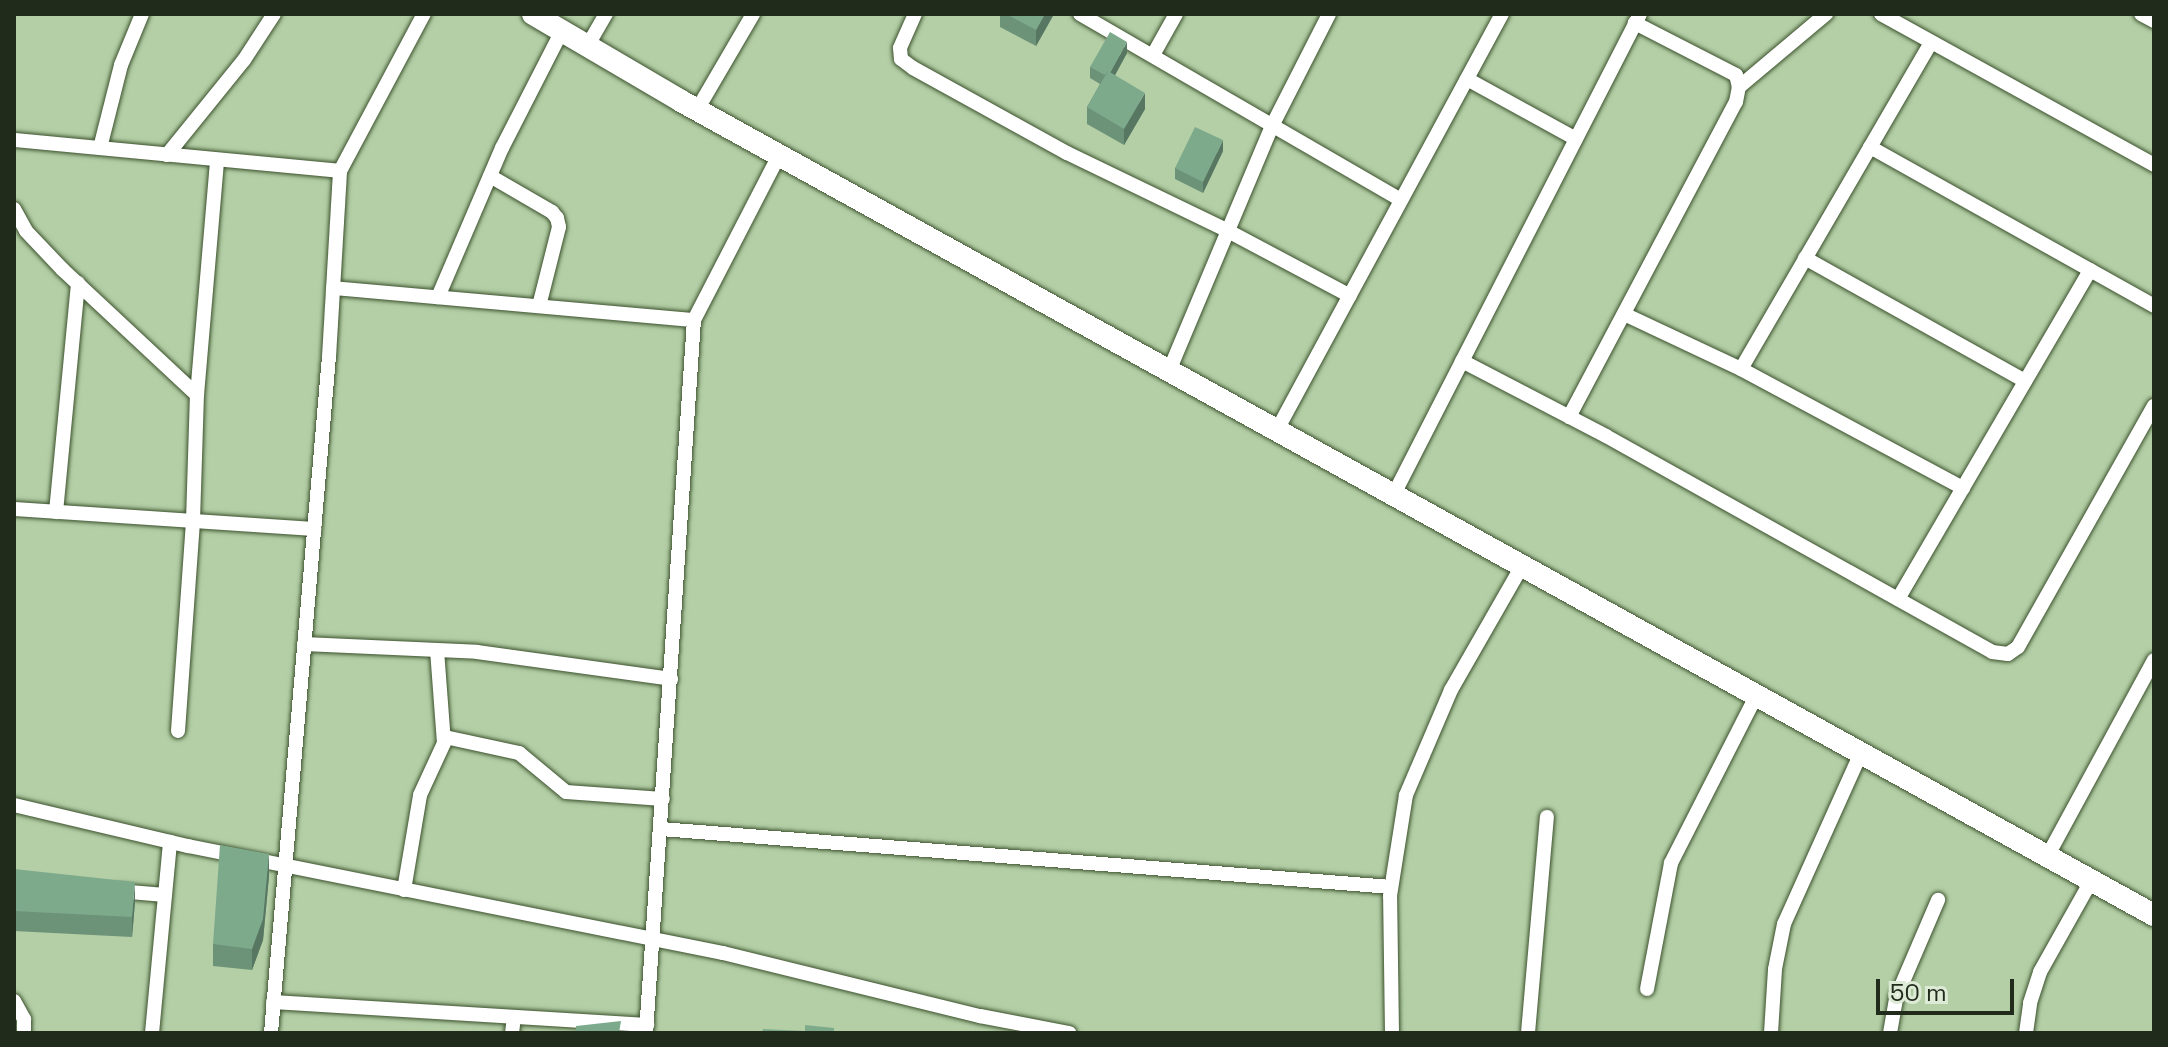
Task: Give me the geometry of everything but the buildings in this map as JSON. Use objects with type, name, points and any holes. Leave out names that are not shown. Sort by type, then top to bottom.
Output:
[{"type":"street","points":[[100,148],[121,65],[142,14]]},
{"type":"street","points":[[167,155],[244,60],[274,14]]},
{"type":"street","points":[[271,1033],[314,529],[340,171],[424,14]]},
{"type":"street","points":[[533,14],[697,110],[2154,915]]},
{"type":"street","points":[[588,45],[606,14]]},
{"type":"street","points":[[697,110],[753,14]]},
{"type":"street","points":[[915,14],[900,48],[901,59],[913,68],[1067,153],[1228,231],[1350,296]]},
{"type":"street","points":[[1080,14],[1401,200]]},
{"type":"street","points":[[1153,55],[1176,14]]},
{"type":"street","points":[[1169,371],[1272,126],[1329,14]]},
{"type":"street","points":[[1277,430],[1502,14]]},
{"type":"street","points":[[1739,87],[1826,14]]},
{"type":"street","points":[[1881,14],[2154,165]]},
{"type":"street","points":[[2141,14],[2154,21]]},
{"type":"street","points":[[1394,494],[1638,19],[1736,75],[1739,87],[1736,102],[1569,417]]},
{"type":"street","points":[[438,297],[536,75],[562,31]]},
{"type":"street","points":[[1741,369],[1931,42]]},
{"type":"street","points":[[1467,79],[1576,139]]},
{"type":"street","points":[[14,140],[340,171]]},
{"type":"street","points":[[1870,147],[2154,306]]},
{"type":"street","points":[[273,1002],[647,1029],[694,320],[779,155]]},
{"type":"street","points":[[178,731],[193,521],[197,395],[217,160]]},
{"type":"street","points":[[490,176],[552,212],[557,218],[559,227],[539,306]]},
{"type":"street","points":[[14,209],[26,231],[197,395]]},
{"type":"street","points":[[1805,258],[2025,381]]},
{"type":"street","points":[[1898,599],[2090,270]]},
{"type":"street","points":[[56,512],[78,283]]},
{"type":"street","points":[[333,288],[694,320]]},
{"type":"street","points":[[1624,314],[1741,369],[1963,488]]},
{"type":"street","points":[[1462,361],[1569,417],[1992,652],[2008,654],[2018,647],[2154,406]]},
{"type":"street","points":[[14,509],[314,529]]},
{"type":"street","points":[[1392,1033],[1391,887],[1406,795],[1451,690],[1522,566]]},
{"type":"street","points":[[304,644],[437,650],[560,661],[671,679]]},
{"type":"street","points":[[404,890],[420,795],[431,777],[445,737],[437,650]]},
{"type":"street","points":[[2047,857],[2154,660]]},
{"type":"street","points":[[1647,989],[1671,863],[1756,696]]},
{"type":"street","points":[[445,737],[519,753],[566,792],[663,799]]},
{"type":"street","points":[[1771,1033],[1775,969],[1784,924],[1860,755]]},
{"type":"street","points":[[14,805],[284,866],[654,939],[980,1016],[1069,1033]]},
{"type":"street","points":[[1528,1033],[1547,817]]},
{"type":"street","points":[[661,829],[1391,887]]},
{"type":"street","points":[[152,1033],[170,842]]},
{"type":"street","points":[[2026,1033],[2030,1003],[2040,972],[2091,881]]},
{"type":"street","points":[[105,889],[165,895]]},
{"type":"street","points":[[1890,1033],[1896,998],[1938,900]]},
{"type":"street","points":[[14,1001],[24,1019],[24,1033]]},
{"type":"street","points":[[512,1033],[514,1017]]}]
